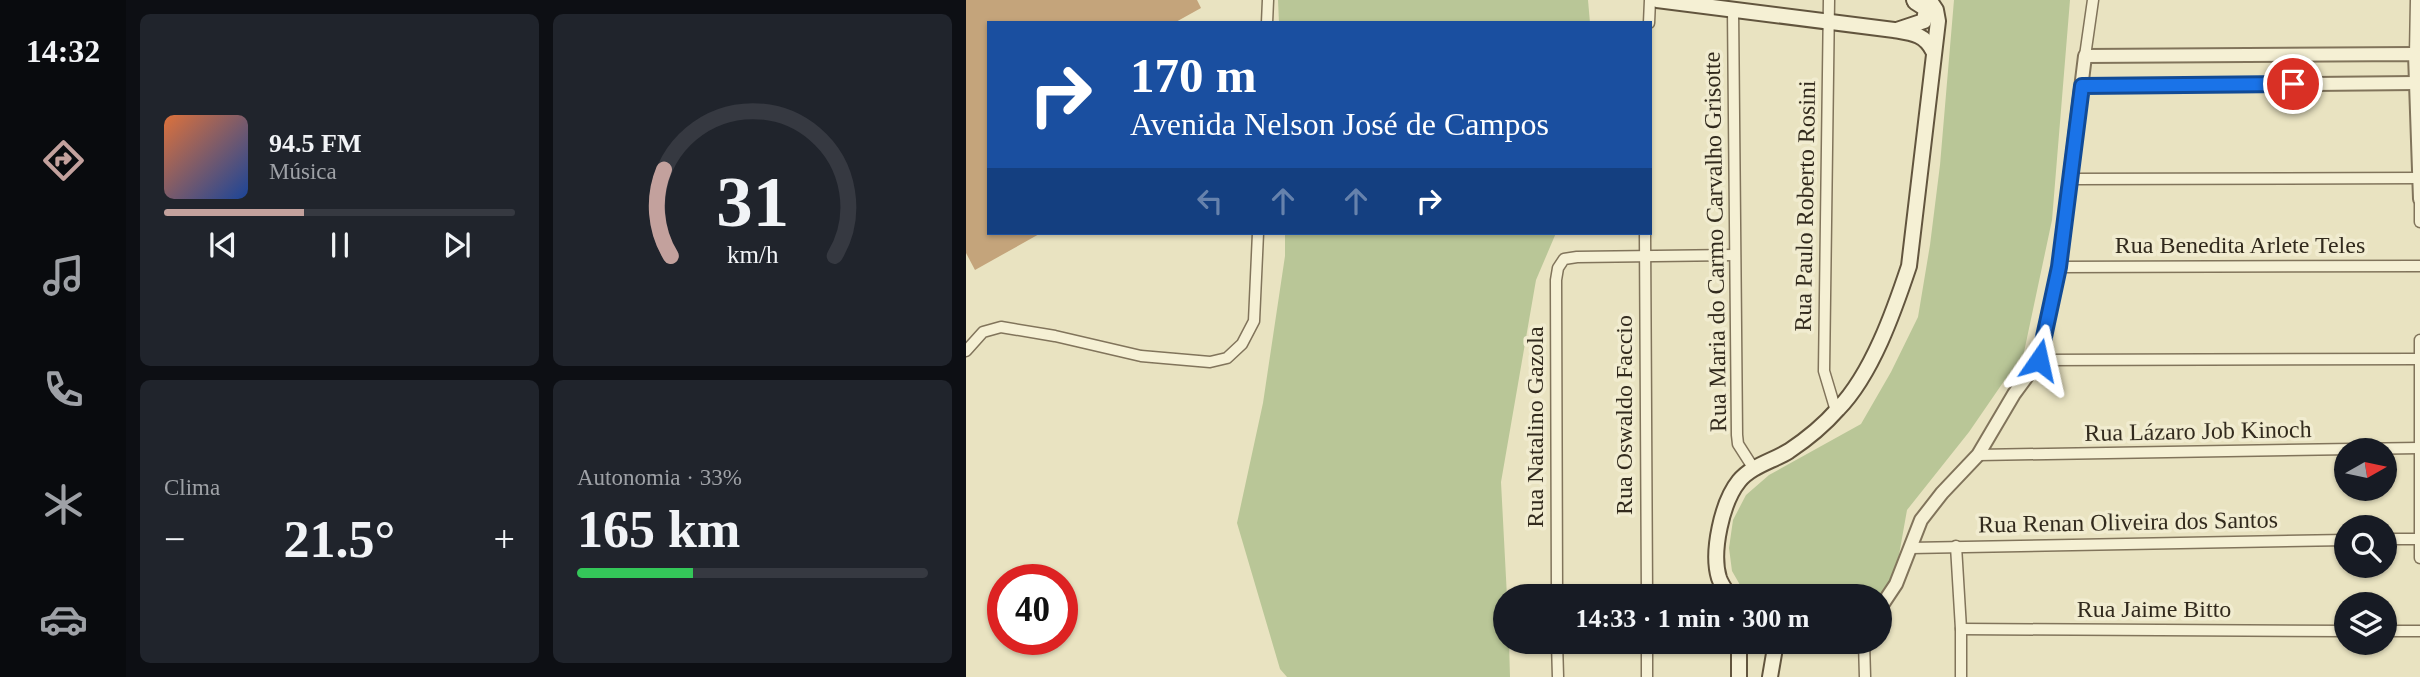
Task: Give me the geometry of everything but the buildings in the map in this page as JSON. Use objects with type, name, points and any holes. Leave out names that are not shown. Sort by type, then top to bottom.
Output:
[{"type":"main road","points":[[1657,0],[1896,30],[1921,36],[1928,41],[1933,51]]},
{"type":"main road","points":[[1896,30],[1926,18],[1926,9],[1913,0]]},
{"type":"main road","points":[[1723,584],[1719,577],[1719,528],[1726,502],[1740,480],[1803,441],[1836,411],[1856,384],[1879,344],[1897,303],[1909,266],[1938,20],[1932,4],[1913,0]]},
{"type":"main road","points":[[1739,654],[1740,677]]},
{"type":"main road","points":[[1770,677],[1774,654]]},
{"type":"street","points":[[1267,21],[1268,0]]},
{"type":"street","points":[[1649,21],[1650,0]]},
{"type":"street","name":"Rua Paulo Roberto Rosini","points":[[1829,0],[1824,371],[1836,411]]},
{"type":"street","points":[[1892,589],[1921,520],[1978,455],[2014,394],[2039,360],[2059,267],[2093,0]]},
{"type":"street","points":[[2416,0],[2420,222]]},
{"type":"street","name":"Rua Maria do Carmo Carvalho Grisotte","points":[[1734,9],[1737,435],[1738,444],[1754,469]]},
{"type":"street","points":[[2085,56],[2415,54]]},
{"type":"street","points":[[2082,86],[2416,83]]},
{"type":"street","points":[[2071,179],[2419,178]]},
{"type":"street","points":[[966,351],[983,332],[1001,327],[1055,336],[1141,356],[1210,362],[1227,358],[1242,344],[1254,321],[1258,235]]},
{"type":"street","name":"Rua Oswaldo Faccio","points":[[1645,235],[1647,584]]},
{"type":"street","points":[[1644,255],[1734,255]]},
{"type":"street","name":"Rua Natalino Gazola","points":[[1557,584],[1558,268],[1564,259],[1644,255]]},
{"type":"street","name":"Rua Benedita Arlete Teles","points":[[2059,267],[2420,265]]},
{"type":"street","points":[[2420,340],[2420,558]]},
{"type":"street","points":[[2039,360],[2420,359]]},
{"type":"street","name":"Rua Lázaro Job Kinoch","points":[[1978,455],[2418,448]]},
{"type":"street","points":[[2397,539],[2420,539]]},
{"type":"street","name":"Rua Renan Oliveira dos Santos","points":[[1910,548],[2334,540]]},
{"type":"street","points":[[1955,546],[1961,629],[1961,677]]},
{"type":"street","name":"Rua Jaime Bitto","points":[[1961,629],[2334,631]]},
{"type":"street","points":[[2397,631],[2420,631]]},
{"type":"street","points":[[1557,654],[1558,677]]},
{"type":"street","points":[[1647,654],[1647,677]]},
{"type":"street","points":[[1864,654],[1865,677]]},
{"type":"green space","points":[[1278,0],[1588,0],[1590,21],[1279,21]]},
{"type":"green space","points":[[1954,0],[2070,0],[2052,220],[2024,352],[1969,432],[1907,510],[1899,555],[1888,584],[1740,584],[1732,571],[1729,548],[1733,520],[1746,495],[1769,475],[1861,424],[1918,317],[1940,165]]},
{"type":"green space","points":[[1285,235],[1555,235],[1536,280],[1501,482],[1506,584],[1493,584],[1493,654],[1509,654],[1510,677],[1287,677],[1280,669],[1237,523],[1263,403],[1285,256]]},
{"type":"route","points":[[2039,360],[2059,267],[2082,86],[2293,84]]}]
